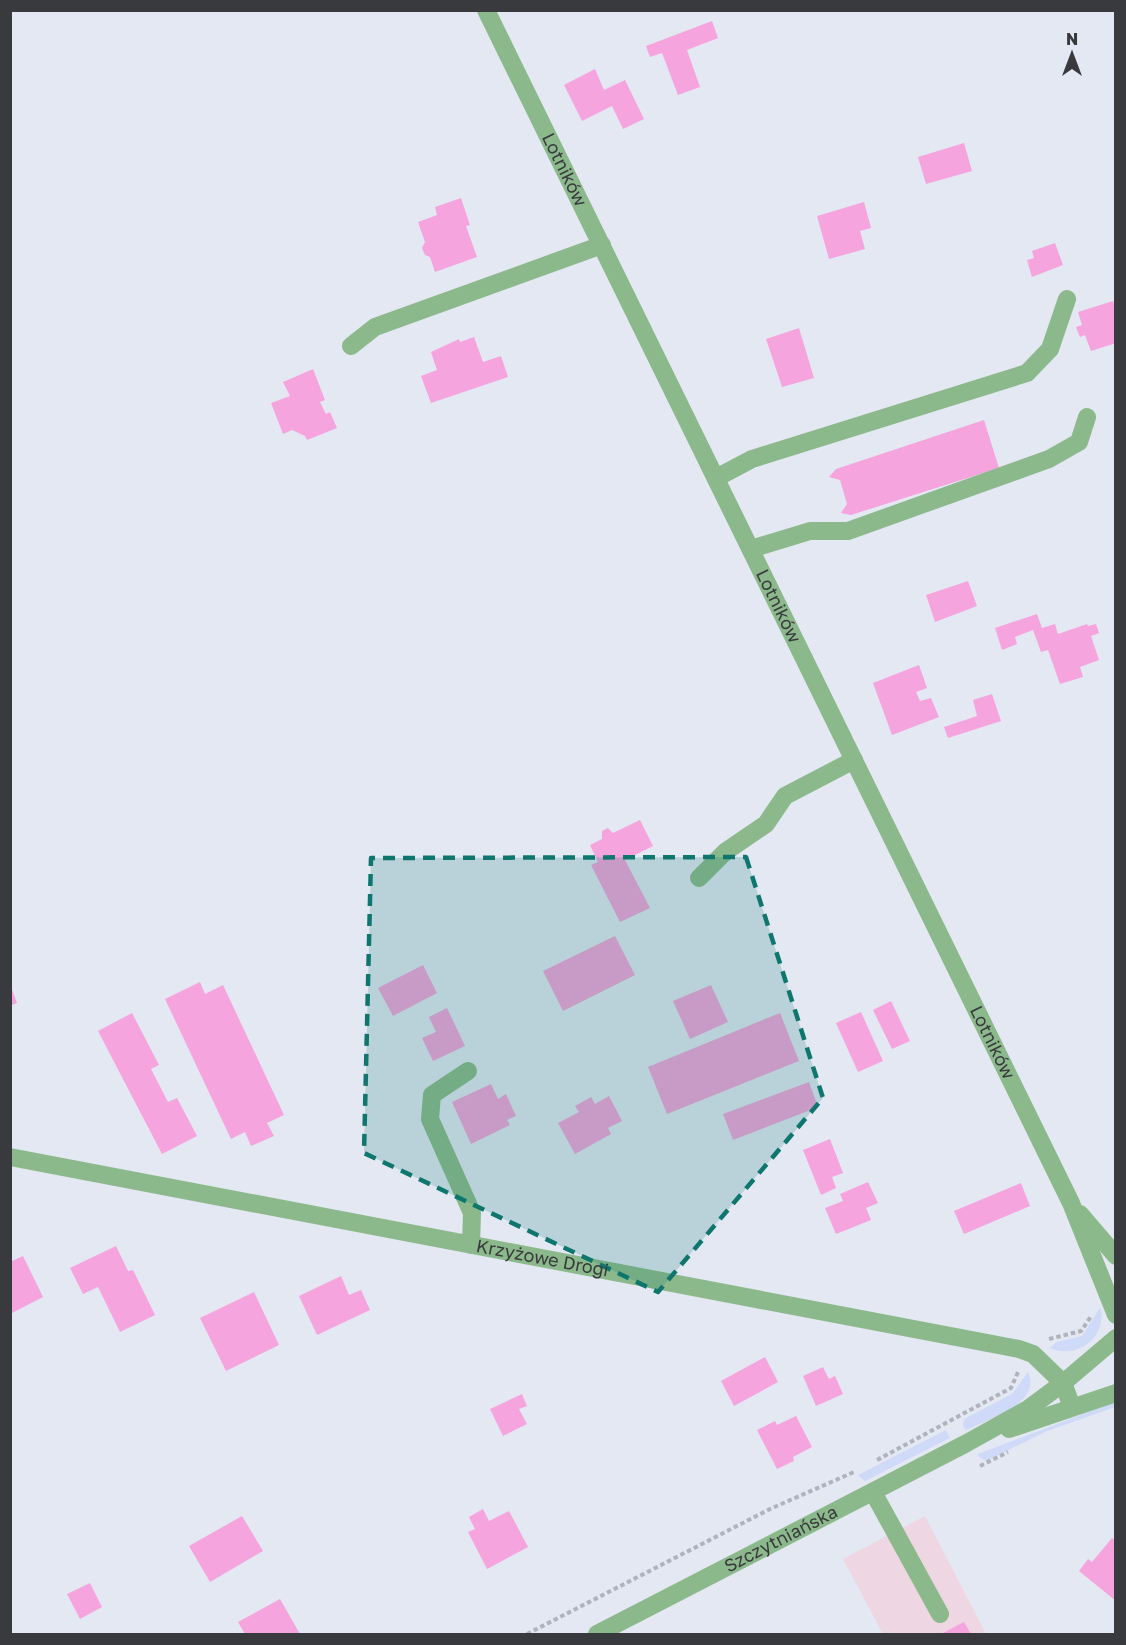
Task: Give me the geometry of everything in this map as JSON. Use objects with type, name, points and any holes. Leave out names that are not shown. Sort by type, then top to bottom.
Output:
[{"type":"street","name":"Lotników","points":[[486,10],[1071,1203],[1116,1315]]},
{"type":"street","points":[[351,346],[375,327],[602,245]]},
{"type":"street","points":[[716,478],[752,459],[1027,373],[1050,349],[1067,299]]},
{"type":"street","points":[[751,549],[810,531],[848,531],[1049,459],[1079,442],[1087,417]]},
{"type":"street","points":[[699,878],[725,852],[766,824],[785,796],[854,760]]},
{"type":"street","points":[[468,1071],[432,1095],[430,1119],[472,1213],[471,1245]]},
{"type":"street","name":"Krzyżowe Drogi","points":[[10,1156],[1019,1349],[1033,1354],[1063,1383]]},
{"type":"street","name":"Lotników","points":[[1071,1203],[1116,1256]]},
{"type":"street","name":"Szczytniańska","points":[[597,1635],[1028,1409],[1116,1338]]},
{"type":"street","points":[[1063,1383],[1072,1407]]},
{"type":"street","name":"Szczytniańska","points":[[965,1444],[1116,1393]]},
{"type":"street","points":[[873,1492],[940,1614]]},
{"type":"path","points":[[1044,1344],[1051,1338],[1081,1331],[1096,1308]]},
{"type":"path","points":[[868,1464],[1011,1388],[1022,1365]]},
{"type":"path","points":[[527,1635],[770,1509],[858,1470]]},
{"type":"highlighted area","points":[[746,857],[823,1098],[658,1292],[364,1153],[371,858]]},
{"type":"shaded area","points":[[1100,1308],[1102,1315],[1099,1329],[1083,1347],[1067,1351],[1050,1348],[1057,1342],[1082,1336]]},
{"type":"shaded area","points":[[1028,1372],[1031,1383],[1028,1393],[1021,1401],[1011,1409],[966,1430],[963,1426],[964,1419],[1012,1394]]},
{"type":"shaded area","points":[[1115,1402],[1115,1407],[1047,1431],[986,1461],[978,1456],[978,1454]]},
{"type":"shaded area","points":[[946,1430],[950,1438],[865,1481],[858,1475]]},
{"type":"shaded area","points":[[925,1516],[986,1634],[883,1634],[843,1559]]},
{"type":"building","points":[[712,21],[718,38],[687,50],[700,87],[678,95],[662,53],[650,57],[646,46]]},
{"type":"building","points":[[595,69],[604,90],[625,80],[644,119],[623,129],[612,106],[582,121],[564,85]]},
{"type":"building","points":[[964,143],[972,171],[926,184],[918,157]]},
{"type":"building","points":[[461,198],[470,225],[466,226],[477,257],[435,272],[430,257],[425,255],[422,248],[425,242],[418,222],[437,215],[435,207]]},
{"type":"building","points":[[864,202],[871,228],[860,231],[865,249],[829,259],[817,216]]},
{"type":"building","points":[[1055,243],[1063,265],[1032,277],[1027,260],[1034,258],[1032,251]]},
{"type":"building","points":[[1113,301],[1116,309],[1116,343],[1091,351],[1085,335],[1080,337],[1076,327],[1082,325],[1078,312]]},
{"type":"building","points":[[799,328],[814,378],[782,387],[766,339]]},
{"type":"building","points":[[474,337],[483,362],[501,356],[508,377],[431,403],[421,376],[437,370],[431,352],[459,339],[460,342]]},
{"type":"building","points":[[313,369],[325,400],[320,402],[326,414],[330,412],[337,428],[307,440],[305,436],[292,430],[283,434],[271,403],[290,396],[283,382]]},
{"type":"building","points":[[984,420],[999,468],[851,515],[841,513],[847,504],[840,480],[829,477],[836,469]]},
{"type":"building","points":[[968,581],[977,606],[935,622],[926,595]]},
{"type":"building","points":[[1037,614],[1042,628],[1055,624],[1058,634],[1087,624],[1088,626],[1096,624],[1099,633],[1091,636],[1099,660],[1080,667],[1083,677],[1060,684],[1048,650],[1041,652],[1033,630],[1015,637],[1017,644],[1002,650],[995,628]]},
{"type":"building","points":[[919,665],[927,688],[916,692],[920,701],[931,698],[939,717],[892,735],[873,683]]},
{"type":"building","points":[[992,694],[1001,721],[948,738],[944,727],[977,716],[973,700]]},
{"type":"building","points":[[640,820],[653,846],[625,860],[650,908],[620,922],[591,865],[598,862],[590,845],[602,839],[602,831],[608,828],[613,833]]},
{"type":"building","points":[[615,936],[635,975],[563,1011],[543,971]]},
{"type":"building","points":[[423,965],[437,993],[393,1016],[378,988]]},
{"type":"building","points":[[200,982],[205,994],[223,985],[284,1115],[267,1123],[274,1136],[251,1146],[245,1132],[231,1139],[165,999]]},
{"type":"building","points":[[10,984],[17,1003],[10,1006]]},
{"type":"building","points":[[711,985],[728,1022],[690,1039],[673,1001]]},
{"type":"building","points":[[891,1001],[910,1041],[892,1049],[873,1010]]},
{"type":"building","points":[[447,1008],[465,1046],[433,1061],[422,1038],[436,1032],[429,1017]]},
{"type":"building","points":[[861,1012],[883,1061],[858,1072],[836,1023]]},
{"type":"building","points":[[132,1013],[159,1065],[151,1069],[168,1102],[177,1098],[197,1136],[162,1154],[98,1031]]},
{"type":"building","points":[[780,1013],[799,1061],[667,1114],[648,1067]]},
{"type":"building","points":[[809,1082],[818,1107],[733,1140],[723,1114]]},
{"type":"building","points":[[491,1084],[498,1099],[506,1094],[516,1116],[507,1120],[510,1125],[471,1144],[452,1102]]},
{"type":"building","points":[[609,1096],[622,1121],[608,1128],[611,1134],[575,1154],[558,1123],[579,1112],[575,1106],[591,1097],[595,1104]]},
{"type":"building","points":[[830,1139],[843,1173],[832,1177],[836,1188],[821,1195],[803,1150]]},
{"type":"building","points":[[868,1182],[878,1203],[866,1208],[871,1220],[836,1234],[825,1208],[843,1201],[840,1194]]},
{"type":"building","points":[[1021,1183],[1030,1206],[964,1234],[954,1211]]},
{"type":"building","points":[[116,1246],[128,1271],[133,1270],[155,1315],[120,1332],[98,1287],[83,1294],[70,1268]]},
{"type":"building","points":[[23,1256],[43,1297],[10,1314],[10,1262]]},
{"type":"building","points":[[341,1276],[349,1295],[361,1290],[370,1310],[317,1335],[299,1296]]},
{"type":"building","points":[[254,1292],[279,1345],[226,1371],[200,1318]]},
{"type":"building","points":[[765,1357],[778,1382],[734,1406],[721,1381]]},
{"type":"building","points":[[823,1367],[829,1379],[835,1376],[843,1394],[816,1406],[803,1376]]},
{"type":"building","points":[[522,1394],[527,1406],[519,1409],[527,1424],[503,1436],[490,1409]]},
{"type":"building","points":[[796,1416],[812,1447],[793,1457],[794,1461],[777,1469],[757,1430],[775,1421],[777,1425]]},
{"type":"building","points":[[483,1509],[489,1521],[509,1511],[528,1547],[487,1569],[468,1532],[475,1529],[469,1517]]},
{"type":"building","points":[[242,1516],[263,1551],[210,1582],[189,1546]]},
{"type":"building","points":[[1112,1538],[1116,1541],[1116,1601],[1079,1571],[1088,1559],[1092,1562]]},
{"type":"building","points":[[90,1583],[102,1607],[80,1619],[67,1594]]},
{"type":"building","points":[[280,1599],[300,1634],[245,1634],[238,1622]]},
{"type":"building","points":[[964,1622],[971,1634],[941,1634]]}]
